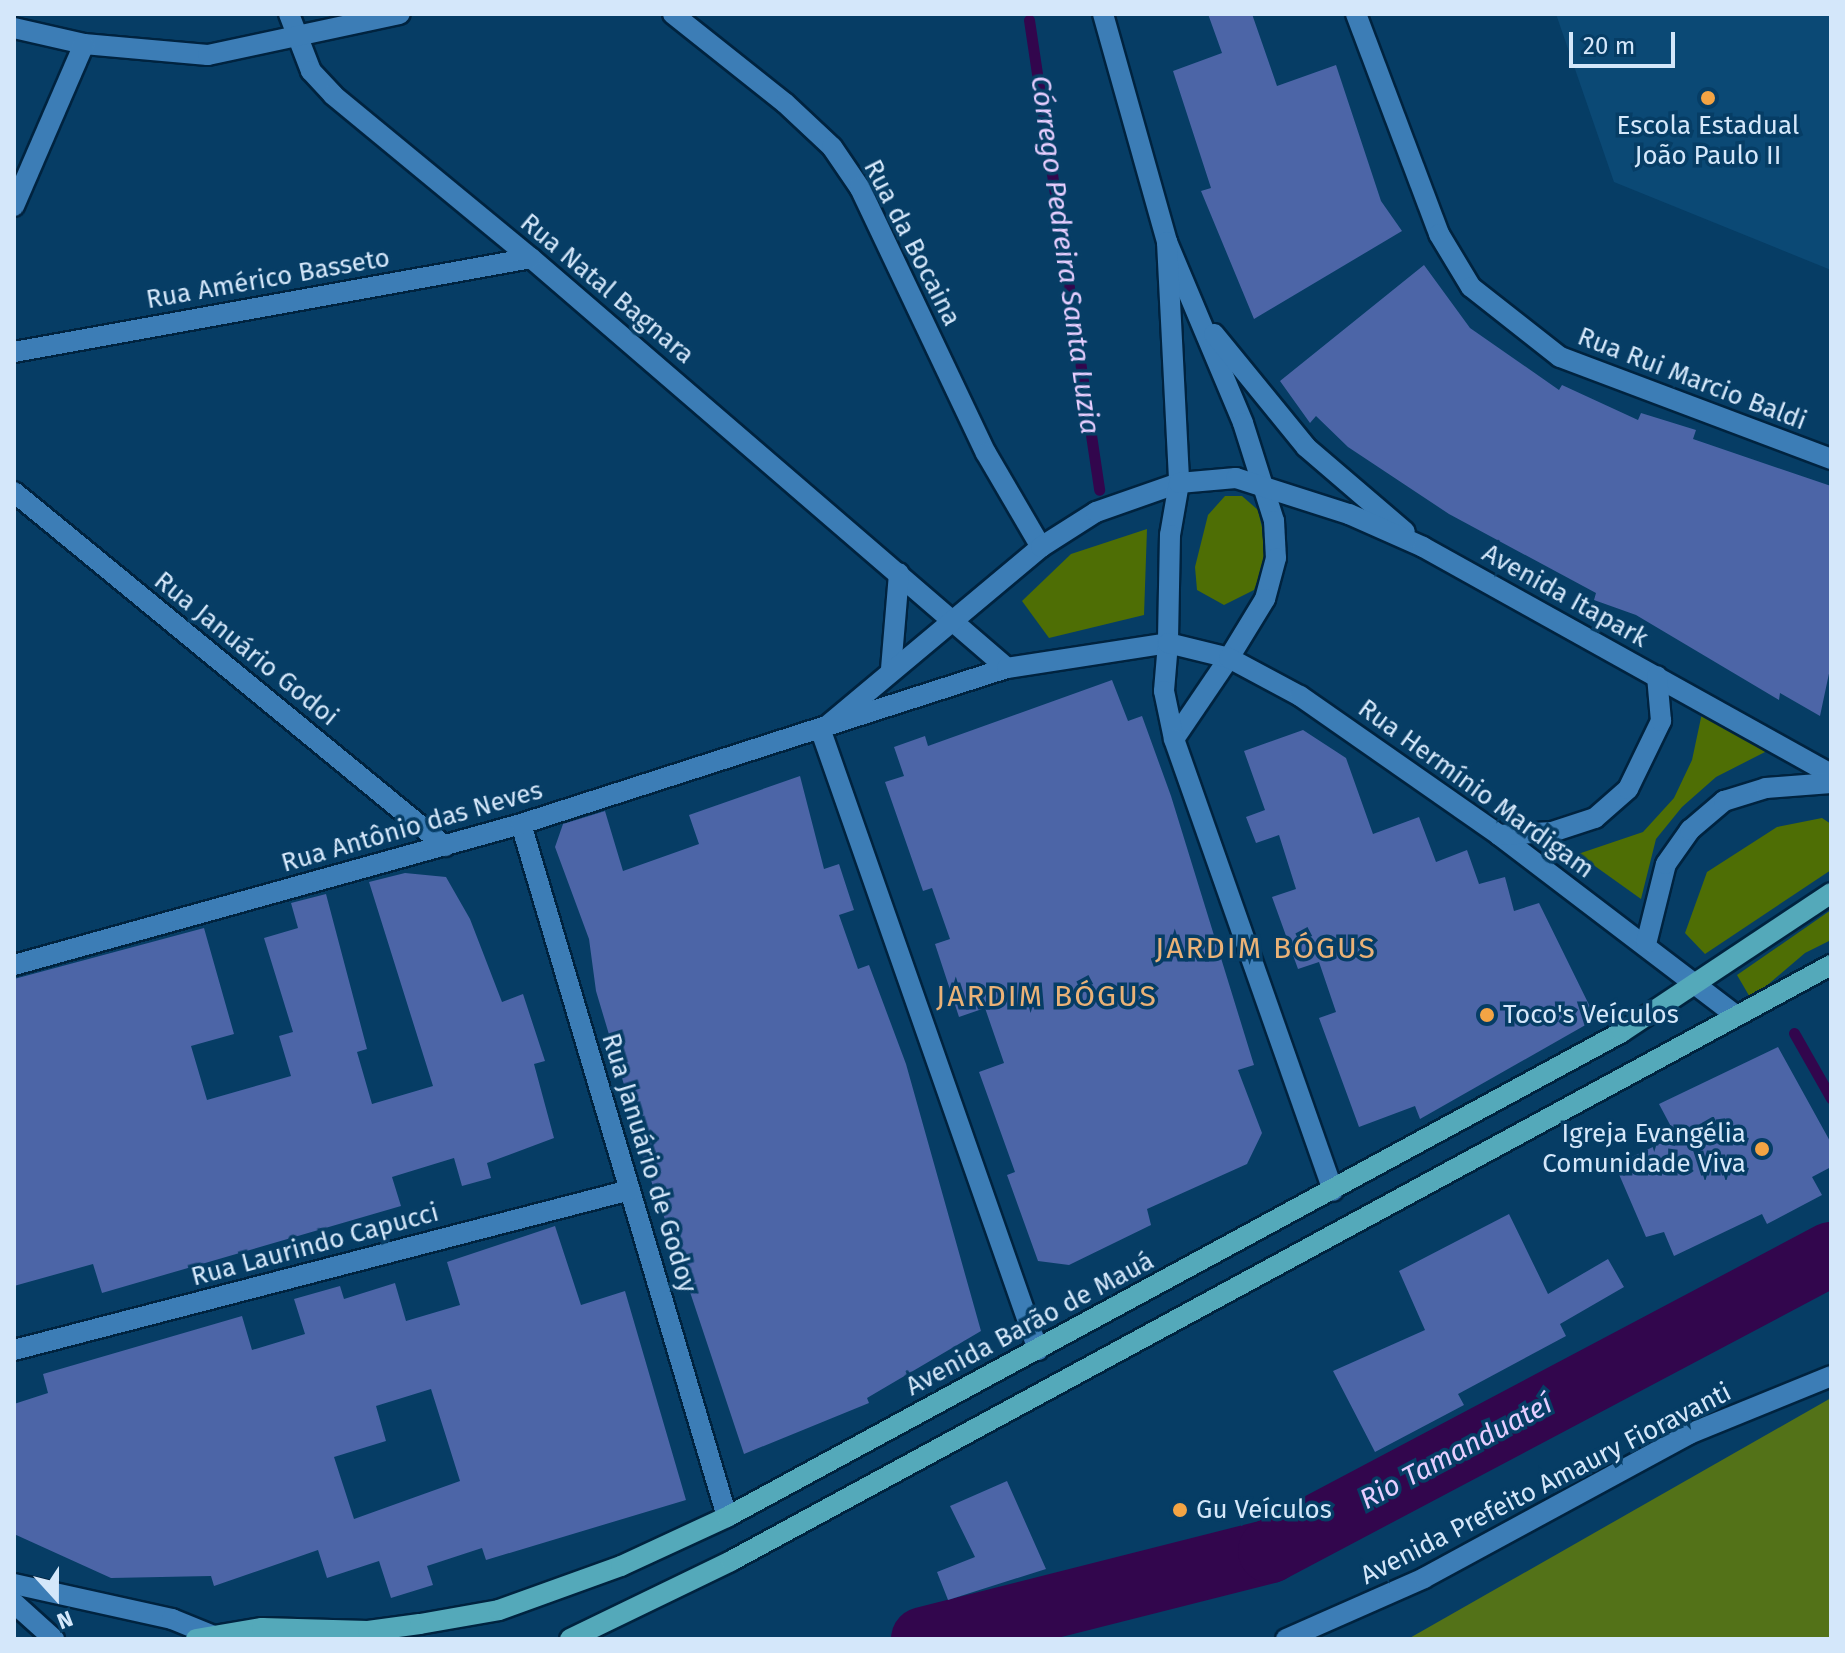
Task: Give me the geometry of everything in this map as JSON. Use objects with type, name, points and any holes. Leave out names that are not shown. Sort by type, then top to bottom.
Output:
[{"type":"main road","name":"Avenida Barão de Mauá","points":[[210,1638],[262,1628],[368,1631],[499,1610],[608,1572],[727,1517],[1333,1191],[1697,984],[1831,893]]},
{"type":"main road","points":[[570,1639],[731,1561],[1734,1014],[1829,966]]},
{"type":"street","points":[[289,14],[294,37]]},
{"type":"street","points":[[14,28],[84,44],[208,55],[400,14]]},
{"type":"street","name":"Rua da Bocaina","points":[[673,14],[785,103],[839,157],[860,188],[986,453],[1041,547]]},
{"type":"street","points":[[1103,14],[1167,242],[1265,484],[1276,558],[1265,599],[1174,739]]},
{"type":"street","name":"Rua Rui Marcio Baldi","points":[[1356,14],[1439,234],[1471,287],[1560,357],[1831,459]]},
{"type":"street","name":"Rua Natal Bagnara","points":[[294,37],[333,95],[531,258],[1007,668]]},
{"type":"street","points":[[14,206],[84,44]]},
{"type":"street","points":[[1167,242],[1179,483],[1170,535],[1164,691],[1174,739],[1333,1191]]},
{"type":"street","name":"Rua Américo Basseto","points":[[14,352],[531,258]]},
{"type":"street","points":[[1196,310],[1306,447],[1423,547]]},
{"type":"street","name":"Avenida Itapark","points":[[1179,483],[1236,478],[1265,484],[1423,547],[1831,774]]},
{"type":"street","name":"Rua Antônio das Neves","points":[[821,731],[891,669],[1041,547],[1096,512],[1179,483]]},
{"type":"street","name":"Rua Januário Godoi","points":[[14,492],[445,846]]},
{"type":"street","points":[[891,669],[899,573]]},
{"type":"street","name":"Rua Antônio das Neves","points":[[14,965],[521,824],[821,731],[1007,668],[1168,643]]},
{"type":"street","name":"Rua Hermínio Mardigam","points":[[1168,643],[1229,658],[1300,696],[1499,835],[1734,1014]]},
{"type":"street","points":[[1499,835],[1552,832],[1595,818],[1628,789],[1661,721],[1657,676]]},
{"type":"street","points":[[821,731],[1038,1350]]},
{"type":"street","points":[[1646,944],[1666,864],[1690,830],[1724,801],[1766,788],[1831,783]]},
{"type":"street","name":"Rua Januário de Godoy","points":[[521,824],[727,1517]]},
{"type":"street","name":"Rua Laurindo Capucci","points":[[14,1350],[630,1190]]},
{"type":"street","name":"Avenida Prefeito Amaury Fioravanti","points":[[1286,1639],[1424,1578],[1689,1434],[1831,1376]]},
{"type":"street","points":[[14,1584],[210,1638]]},
{"type":"street","points":[[14,1603],[54,1639]]},
{"type":"shaded area","name":"Escola Estadual João Paulo II","points":[[1556,14],[1831,14],[1831,270],[1614,182]]},
{"type":"green space","points":[[1225,496],[1242,496],[1258,510],[1268,554],[1254,590],[1224,605],[1197,590],[1195,567],[1208,515]]},
{"type":"green space","points":[[1147,529],[1144,615],[1049,638],[1022,601],[1071,554]]},
{"type":"green space","points":[[1702,713],[1767,751],[1716,777],[1682,807],[1656,839],[1641,899],[1578,854],[1643,832],[1674,798],[1692,760]]},
{"type":"green space","points":[[1822,818],[1831,824],[1831,870],[1705,954],[1685,933],[1707,872],[1777,827]]},
{"type":"green space","points":[[1831,910],[1831,940],[1805,953],[1751,999],[1737,975]]},
{"type":"green space","points":[[1831,1398],[1831,1639],[1408,1639]]},
{"type":"building","points":[[1208,14],[1252,14],[1277,86],[1336,65],[1381,201],[1402,231],[1254,319],[1201,191],[1211,188],[1173,71],[1222,53]]},
{"type":"building","points":[[1424,265],[1470,328],[1559,390],[1562,385],[1638,420],[1641,413],[1696,430],[1693,439],[1831,486],[1831,664],[1820,716],[1780,693],[1779,700],[1636,615],[1594,600],[1596,593],[1449,514],[1348,447],[1316,416],[1310,423],[1280,381]]},
{"type":"building","points":[[1112,680],[1128,721],[1142,716],[1171,796],[1254,1065],[1238,1070],[1262,1133],[1247,1164],[1147,1209],[1151,1225],[1069,1265],[1038,1261],[1007,1175],[1015,1172],[979,1072],[1004,1063],[985,1008],[959,1017],[935,944],[950,939],[932,888],[923,891],[885,782],[904,776],[894,747],[925,736],[928,746]]},
{"type":"building","points":[[1303,730],[1346,758],[1373,834],[1419,817],[1436,862],[1467,850],[1479,884],[1505,877],[1514,911],[1539,903],[1596,1019],[1420,1119],[1415,1106],[1359,1127],[1319,1018],[1336,1012],[1319,962],[1298,969],[1272,897],[1296,889],[1279,835],[1256,843],[1246,817],[1265,810],[1244,751]]},
{"type":"building","points":[[800,776],[824,869],[839,864],[854,910],[839,915],[858,969],[869,965],[906,1064],[981,1331],[867,1398],[869,1403],[744,1454],[688,1286],[681,1289],[665,1244],[673,1242],[619,1091],[625,1088],[596,991],[589,939],[555,847],[563,824],[605,811],[623,871],[699,844],[689,815]]},
{"type":"building","points":[[405,873],[446,877],[470,919],[502,1002],[523,994],[545,1061],[534,1064],[554,1138],[487,1163],[491,1178],[462,1186],[454,1158],[392,1177],[401,1206],[102,1293],[93,1264],[14,1286],[14,979],[204,928],[234,1034],[191,1046],[207,1100],[291,1076],[279,1036],[293,1032],[264,938],[298,928],[291,903],[326,894],[367,1049],[357,1052],[372,1104],[433,1086],[369,882]]},
{"type":"building","points":[[1778,1047],[1831,1143],[1831,1167],[1812,1177],[1822,1195],[1767,1224],[1762,1214],[1674,1256],[1664,1232],[1646,1237],[1615,1165],[1676,1136],[1659,1104]]},
{"type":"building","points":[[1509,1214],[1548,1294],[1608,1259],[1624,1287],[1560,1324],[1566,1336],[1458,1394],[1464,1405],[1375,1452],[1333,1371],[1425,1330],[1399,1271]]},
{"type":"building","points":[[555,1226],[581,1305],[625,1291],[686,1500],[486,1560],[482,1548],[427,1566],[433,1585],[391,1598],[379,1561],[327,1578],[318,1550],[214,1586],[211,1576],[111,1578],[14,1534],[14,1404],[48,1393],[43,1374],[242,1316],[252,1350],[305,1334],[294,1299],[340,1286],[344,1299],[395,1283],[406,1321],[460,1305],[447,1262]],"holes":[[[431,1389],[460,1481],[354,1519],[334,1457],[386,1441],[376,1406]]]},
{"type":"building","points":[[1007,1481],[1046,1569],[948,1600],[937,1572],[975,1557],[950,1506]]},
{"type":"waterway","name":"Córrego Pedreira Santa Luzia","points":[[1029,20],[1099,490]]},
{"type":"waterway","name":"Córrego Pedreira Santa Luzia","points":[[1794,1033],[1831,1098]]},
{"type":"waterway","name":"Rio Tamanduateí","points":[[923,1639],[1270,1551],[1831,1254]]},
{"type":"place","name":"Escola Estadual João Paulo II","points":[[1708,98]]},
{"type":"place","name":"Toco's Veículos","points":[[1487,1015]]},
{"type":"place","name":"Igreja Evangélia Comunidade Viva","points":[[1762,1149]]},
{"type":"place","name":"Gu Veículos","points":[[1180,1510]]},
{"type":"district","name":"JARDIM BÓGUS","points":[[1266,948]]},
{"type":"district","name":"JARDIM BÓGUS","points":[[1047,996]]}]
